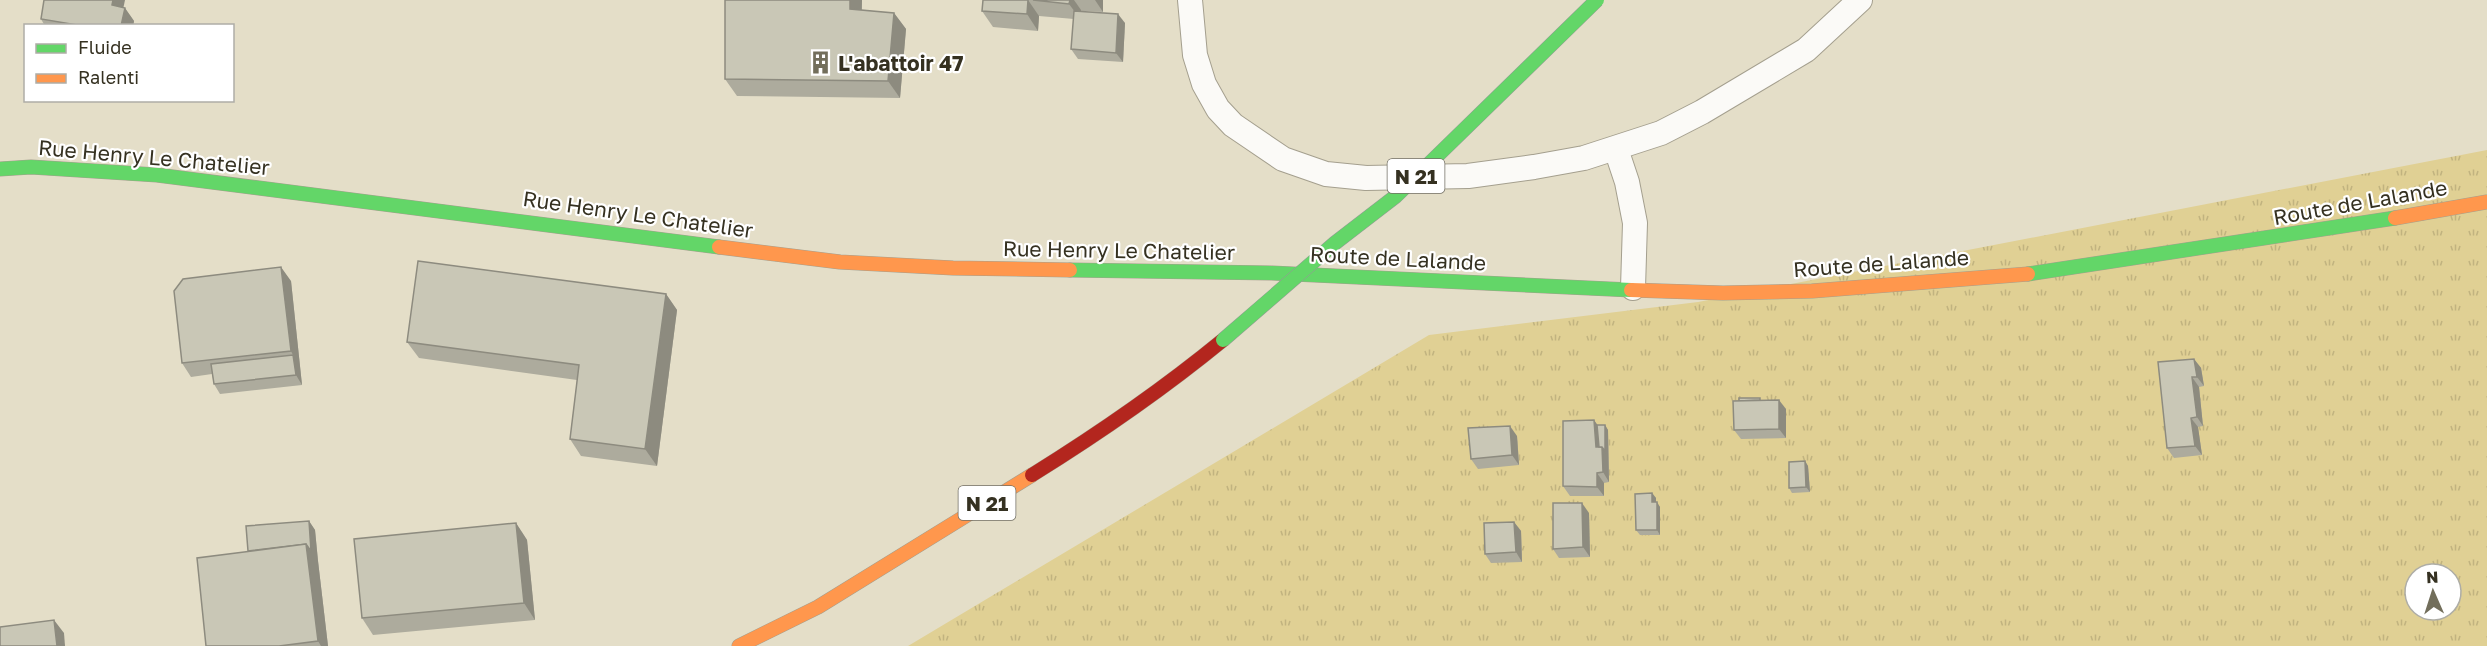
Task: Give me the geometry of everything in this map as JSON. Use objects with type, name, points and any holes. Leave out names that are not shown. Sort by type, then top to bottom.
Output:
[{"type":"street","points":[[1190,0],[1195,55],[1204,84],[1218,109],[1233,125],[1283,159],[1326,174],[1365,178],[1468,176],[1534,167],[1616,149],[1661,133],[1702,112],[1806,50],[1860,0]]},
{"type":"street","name":"N 21","points":[[739,646],[818,607],[1080,445],[1172,382],[1335,243],[1396,196],[1597,0]]},
{"type":"street","points":[[1616,149],[1627,182],[1635,223],[1633,288]]},
{"type":"street","name":"Rue Henry Le Chatelier","points":[[0,170],[31,167],[157,175],[840,262],[953,268],[1272,273]]},
{"type":"street","name":"Route de Lalande","points":[[1272,273],[1510,286],[1633,288],[1723,293],[1812,291],[2051,272],[2487,202]]},
{"type":"green space","points":[[2487,150],[2487,646],[908,646],[1429,335],[1698,302]]},
{"type":"building","points":[[44,0],[113,0],[112,5],[125,8],[121,24],[71,24],[41,19]]},
{"type":"building","name":"L'abattoir 47","points":[[725,0],[850,0],[850,9],[894,13],[888,81],[725,79]]},
{"type":"building","points":[[983,0],[1028,0],[1027,14],[982,11]]},
{"type":"building","points":[[1033,0],[1070,0],[1069,4]]},
{"type":"building","points":[[1074,11],[1118,14],[1116,53],[1071,49]]},
{"type":"building","points":[[418,261],[666,294],[645,449],[570,439],[579,365],[407,342]]},
{"type":"building","points":[[281,267],[291,351],[182,363],[174,291],[183,279]]},
{"type":"building","points":[[293,355],[296,375],[214,384],[211,364]]},
{"type":"building","points":[[2194,359],[2197,377],[2192,377],[2197,417],[2191,418],[2195,446],[2167,448],[2158,362]]},
{"type":"building","points":[[1739,398],[1760,398],[1760,400],[1739,401]]},
{"type":"building","points":[[1779,400],[1779,429],[1734,430],[1733,401]]},
{"type":"building","points":[[1594,420],[1596,447],[1602,447],[1603,472],[1597,473],[1597,487],[1563,486],[1563,421]]},
{"type":"building","points":[[1597,425],[1605,425],[1605,451],[1599,447]]},
{"type":"building","points":[[1510,426],[1512,455],[1471,459],[1468,428]]},
{"type":"building","points":[[1805,461],[1806,487],[1789,488],[1789,462]]},
{"type":"building","points":[[1652,493],[1652,502],[1657,502],[1657,530],[1636,530],[1635,494]]},
{"type":"building","points":[[1553,503],[1582,503],[1583,547],[1553,549]]},
{"type":"building","points":[[309,521],[311,551],[306,544],[248,551],[246,526]]},
{"type":"building","points":[[1514,522],[1516,552],[1485,554],[1484,523]]},
{"type":"building","points":[[516,523],[524,603],[362,618],[354,539]]},
{"type":"building","points":[[306,544],[318,641],[279,646],[206,646],[197,558]]},
{"type":"building","points":[[54,620],[57,646],[0,646],[0,627]]},
{"type":"traffic: fast","points":[[1223,340],[1335,243],[1396,196],[1597,0]]},
{"type":"traffic: fast","points":[[0,169],[31,167],[157,175],[719,247]]},
{"type":"traffic: fast","points":[[2028,274],[2395,218]]},
{"type":"traffic: fast","points":[[1070,270],[1272,273],[1631,290]]},
{"type":"traffic: slow","points":[[2395,218],[2487,202]]},
{"type":"traffic: slow","points":[[719,247],[840,262],[953,268],[1070,270]]},
{"type":"traffic: slow","points":[[1631,290],[1723,293],[1812,291],[2028,274]]},
{"type":"traffic: slow","points":[[739,646],[818,607],[1032,475]]},
{"type":"traffic: jam","points":[[1032,475],[1129,411],[1223,340]]},
{"type":"place","name":"L'abattoir 47","points":[[820,63]]}]
